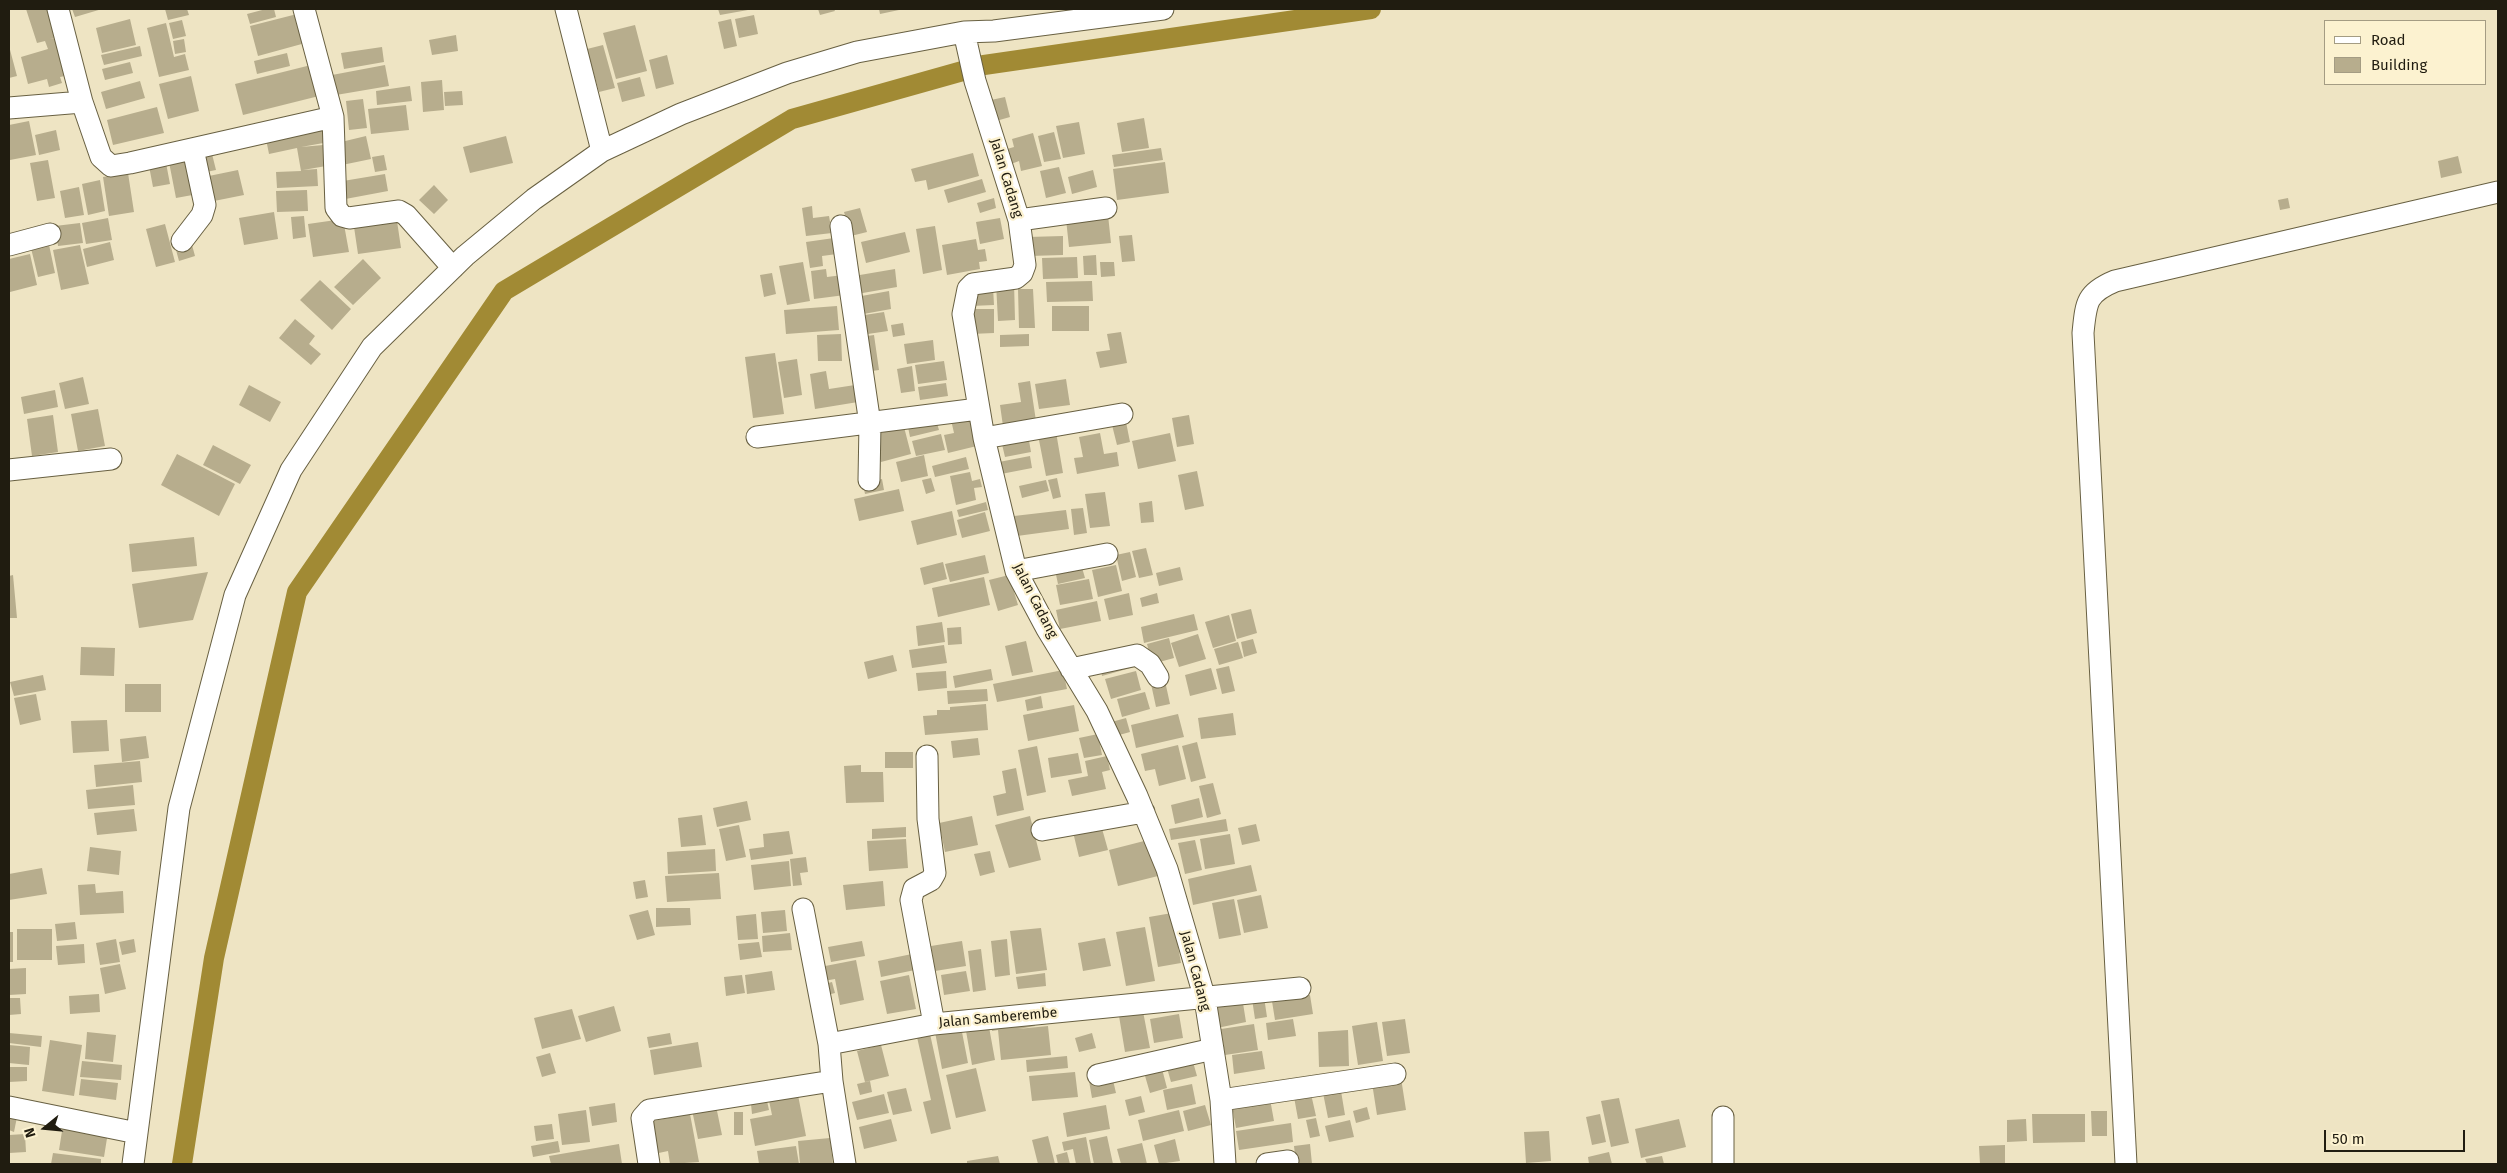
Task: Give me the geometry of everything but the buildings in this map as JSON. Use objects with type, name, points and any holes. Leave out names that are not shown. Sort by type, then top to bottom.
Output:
[{"type":"street","points":[[58,9],[82,102],[101,157],[111,166],[333,118]]},
{"type":"street","points":[[304,9],[333,118],[336,208],[342,216],[349,218],[399,211],[406,215],[453,268]]},
{"type":"street","points":[[566,9],[602,151]]},
{"type":"street","points":[[133,1164],[179,808],[235,595],[291,470],[372,347],[453,268],[534,199],[602,151],[682,114],[787,72],[857,52],[966,41],[994,31],[1163,9]]},
{"type":"street","name":"Jalan Cadang","points":[[966,41],[975,82],[1020,220],[1025,265],[1022,273],[1016,278],[973,284],[968,289],[963,314],[984,438],[1016,572],[1097,711],[1144,812],[1167,869],[1205,999],[1220,1100],[1225,1164]]},
{"type":"street","points":[[9,108],[82,102]]},
{"type":"street","points":[[182,241],[202,215],[205,205],[193,149]]},
{"type":"street","points":[[2126,1164],[2083,333],[2086,307],[2090,297],[2098,288],[2115,281],[2498,192]]},
{"type":"street","points":[[1020,220],[1106,208]]},
{"type":"street","points":[[841,226],[870,424],[869,480]]},
{"type":"street","points":[[9,245],[50,234]]},
{"type":"street","points":[[757,437],[978,409]]},
{"type":"street","points":[[984,438],[1122,414]]},
{"type":"street","points":[[9,470],[110,459]]},
{"type":"street","points":[[1016,572],[1107,554]]},
{"type":"street","points":[[1071,669],[1137,654],[1150,664],[1158,677]]},
{"type":"street","points":[[928,756],[928,819],[935,873],[931,880],[914,889],[911,900],[934,1024]]},
{"type":"street","points":[[1042,830],[1144,812]]},
{"type":"street","points":[[803,909],[829,1044],[832,1082],[845,1164]]},
{"type":"street","name":"Jalan Samberembe","points":[[829,1044],[934,1024],[1205,999],[1300,988]]},
{"type":"street","points":[[1098,1075],[1213,1049]]},
{"type":"street","points":[[1220,1100],[1395,1074]]},
{"type":"street","points":[[649,1164],[642,1118],[649,1110],[832,1082]]},
{"type":"street","points":[[9,1107],[137,1132]]},
{"type":"street","points":[[1723,1117],[1723,1164]]},
{"type":"street","points":[[1267,1164],[1288,1161]]},
{"type":"waterway","points":[[182,1164],[214,958],[297,592],[504,291],[792,119],[984,65],[1371,9]]}]
